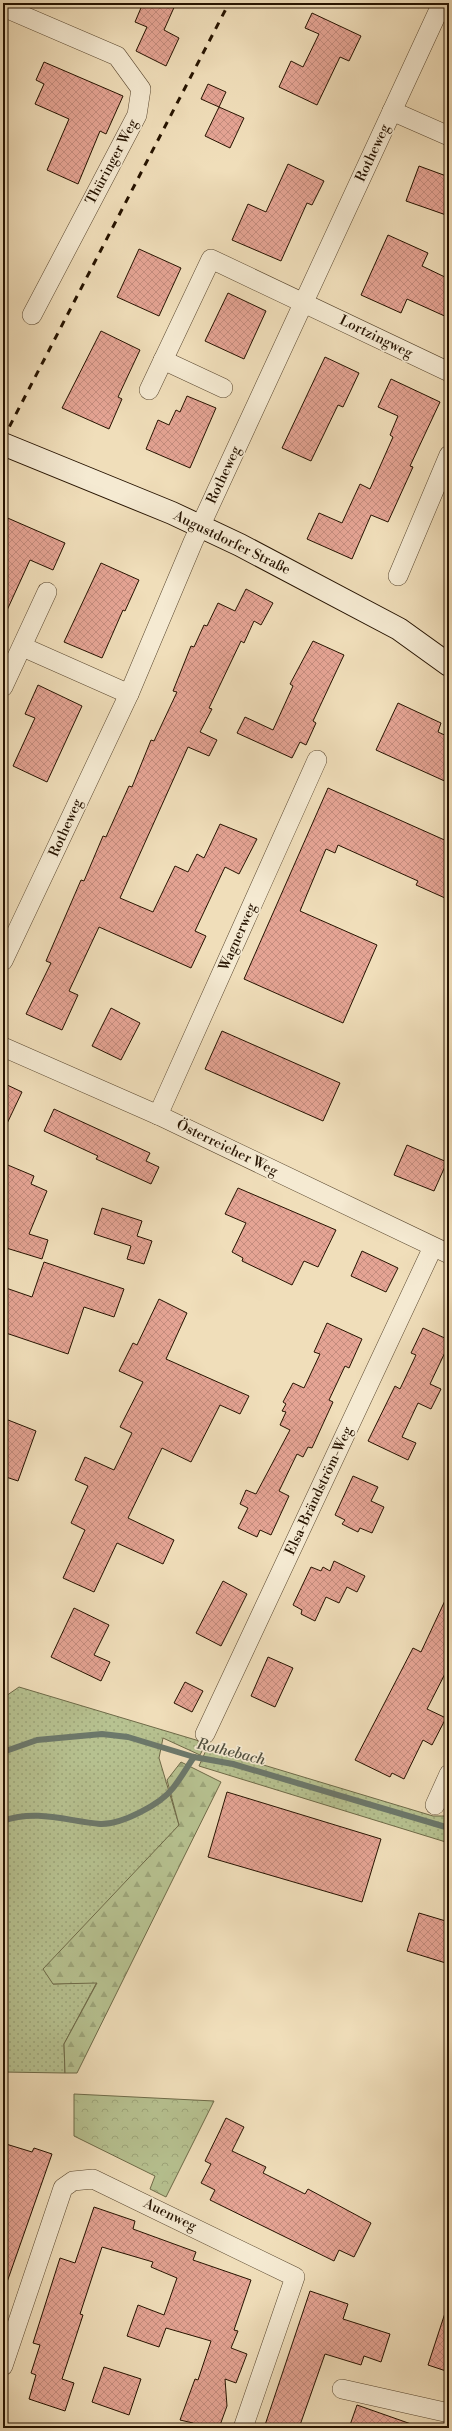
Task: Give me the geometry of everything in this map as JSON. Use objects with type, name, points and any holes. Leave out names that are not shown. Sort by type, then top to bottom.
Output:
[{"type":"street","name":"Rotheweg","points":[[3,961],[128,694],[201,526],[442,3]]},
{"type":"street","name":"Thüringer Weg","points":[[3,7],[117,56],[141,89],[137,115],[32,315]]},
{"type":"street","points":[[392,111],[449,136]]},
{"type":"street","points":[[149,390],[211,259],[304,302]]},
{"type":"street","name":"Lortzingweg","points":[[304,302],[449,372]]},
{"type":"street","points":[[163,360],[223,388]]},
{"type":"street","name":"Augustdorfer Straße","points":[[3,444],[201,526],[399,630],[449,666]]},
{"type":"street","points":[[398,576],[449,455]]},
{"type":"street","points":[[3,687],[48,592]]},
{"type":"street","points":[[23,647],[128,694]]},
{"type":"street","name":"Wagnerweg","points":[[158,1115],[317,760]]},
{"type":"street","name":"Österreicher Weg","points":[[3,1047],[158,1115],[441,1250]]},
{"type":"street","name":"Elsa-Brändström-Weg","points":[[205,1734],[441,1250]]},
{"type":"street","points":[[435,1805],[449,1774]]},
{"type":"street","name":"Auenweg","points":[[4,2363],[63,2188],[73,2181],[93,2179],[295,2277],[244,2428]]},
{"type":"street","points":[[342,2389],[449,2413]]},
{"type":"green space","points":[[19,1687],[206,1743],[200,1755],[163,1738],[159,1758],[179,1825],[53,1984],[97,1982],[64,2044],[65,2073],[3,2072],[3,1698]]},
{"type":"green space","points":[[207,1748],[433,1816],[449,1816],[449,1843],[199,1766]]},
{"type":"green space","points":[[181,1762],[221,1782],[77,2073],[65,2073],[64,2044],[97,1983],[53,1984],[43,1969],[179,1825],[167,1780]]},
{"type":"green space","points":[[74,2094],[214,2101],[166,2197],[150,2189],[155,2176],[74,2136]]},
{"type":"building","points":[[143,3],[176,3],[164,30],[179,38],[166,66],[136,51],[147,27],[135,22]]},
{"type":"building","points":[[312,13],[361,36],[349,61],[340,57],[317,105],[279,87],[291,61],[303,67],[319,34],[305,28]]},
{"type":"building","points":[[44,62],[123,96],[106,134],[100,131],[78,184],[47,170],[69,119],[35,104],[44,84],[36,80]]},
{"type":"building","points":[[208,84],[226,92],[219,107],[201,99]]},
{"type":"building","points":[[219,107],[244,118],[230,148],[205,136]]},
{"type":"building","points":[[288,164],[324,181],[312,205],[307,203],[281,261],[232,240],[248,204],[266,212]]},
{"type":"building","points":[[419,166],[449,177],[449,216],[406,201]]},
{"type":"building","points":[[388,235],[428,253],[422,266],[449,279],[449,318],[407,299],[401,313],[361,295]]},
{"type":"building","points":[[139,249],[181,268],[159,316],[117,297]]},
{"type":"building","points":[[228,293],[266,311],[244,359],[205,341]]},
{"type":"building","points":[[101,331],[140,350],[118,397],[122,399],[109,429],[62,408]]},
{"type":"building","points":[[325,357],[359,373],[343,407],[338,405],[311,461],[282,448]]},
{"type":"building","points":[[391,379],[440,402],[410,466],[413,467],[388,522],[371,515],[352,559],[307,539],[319,513],[342,523],[360,484],[370,489],[393,437],[390,435],[398,416],[378,407]]},
{"type":"building","points":[[187,396],[216,408],[190,468],[146,449],[158,420],[169,425],[176,410],[180,412]]},
{"type":"building","points":[[3,516],[65,543],[53,570],[30,560],[3,619]]},
{"type":"building","points":[[101,563],[139,580],[125,611],[123,610],[102,658],[64,642]]},
{"type":"building","points":[[246,589],[273,603],[261,625],[254,621],[244,643],[241,641],[209,708],[212,709],[200,732],[217,740],[209,756],[188,747],[120,898],[153,912],[175,866],[188,872],[197,854],[204,858],[220,824],[257,839],[239,874],[225,867],[195,931],[206,936],[191,968],[99,927],[69,991],[78,995],[62,1030],[26,1014],[51,963],[46,961],[81,880],[84,881],[103,836],[106,837],[129,786],[132,787],[151,740],[154,741],[177,692],[173,691],[191,646],[194,647],[204,625],[207,626],[218,603],[235,611]]},
{"type":"building","points":[[313,641],[344,655],[313,721],[316,723],[306,745],[300,742],[292,758],[237,733],[245,717],[273,730],[293,686],[290,684]]},
{"type":"building","points":[[38,685],[82,706],[47,782],[13,766],[35,718],[25,714]]},
{"type":"building","points":[[398,703],[441,723],[438,732],[449,737],[449,783],[376,750]]},
{"type":"building","points":[[328,788],[449,842],[449,889],[445,898],[416,885],[418,881],[338,845],[335,853],[326,849],[300,911],[377,945],[343,1023],[244,979]]},
{"type":"building","points":[[111,1008],[140,1023],[121,1060],[92,1046]]},
{"type":"building","points":[[222,1031],[340,1083],[323,1121],[205,1069]]},
{"type":"building","points":[[3,1083],[22,1092],[3,1132]]},
{"type":"building","points":[[54,1109],[150,1153],[146,1161],[159,1167],[151,1184],[96,1159],[98,1156],[44,1131]]},
{"type":"building","points":[[407,1145],[447,1162],[434,1191],[394,1175]]},
{"type":"building","points":[[3,1163],[34,1176],[31,1184],[47,1191],[29,1234],[48,1240],[42,1259],[3,1247]]},
{"type":"building","points":[[238,1188],[336,1230],[318,1267],[304,1261],[292,1285],[242,1261],[243,1258],[232,1252],[246,1223],[225,1214]]},
{"type":"building","points":[[102,1208],[142,1221],[137,1236],[152,1241],[144,1264],[127,1259],[131,1246],[94,1234]]},
{"type":"building","points":[[362,1251],[398,1268],[386,1292],[351,1276]]},
{"type":"building","points":[[44,1262],[124,1289],[114,1317],[84,1307],[68,1354],[3,1332],[3,1287],[32,1297]]},
{"type":"building","points":[[159,1299],[187,1313],[166,1359],[249,1396],[240,1414],[220,1405],[191,1462],[162,1448],[128,1518],[174,1540],[163,1564],[117,1543],[94,1592],[63,1578],[85,1530],[71,1523],[88,1486],[75,1480],[85,1457],[114,1470],[132,1433],[120,1427],[143,1382],[119,1371],[133,1343],[137,1345]]},
{"type":"building","points":[[327,1323],[362,1339],[349,1368],[345,1366],[329,1400],[333,1402],[312,1448],[308,1447],[303,1457],[297,1454],[279,1491],[289,1496],[271,1535],[260,1530],[257,1537],[238,1528],[248,1508],[240,1504],[246,1490],[256,1494],[290,1430],[280,1425],[286,1412],[282,1411],[286,1404],[283,1402],[293,1383],[304,1388],[320,1354],[314,1352]]},
{"type":"building","points":[[423,1328],[449,1340],[449,1344],[430,1384],[441,1389],[431,1409],[418,1403],[402,1437],[416,1443],[408,1460],[368,1441],[395,1386],[400,1389],[416,1355],[411,1353]]},
{"type":"building","points":[[3,1418],[36,1431],[18,1481],[3,1476]]},
{"type":"building","points":[[353,1476],[378,1487],[371,1501],[384,1507],[372,1533],[360,1528],[358,1532],[342,1524],[345,1520],[335,1515]]},
{"type":"building","points":[[334,1561],[365,1576],[357,1592],[347,1587],[339,1603],[326,1597],[315,1621],[301,1614],[302,1610],[293,1605],[311,1567],[321,1571],[323,1567],[330,1571]]},
{"type":"building","points":[[223,1581],[247,1594],[221,1646],[196,1633]]},
{"type":"building","points":[[449,1592],[449,1666],[427,1709],[446,1718],[432,1745],[423,1740],[404,1779],[392,1773],[390,1777],[355,1760],[413,1648],[421,1652]]},
{"type":"building","points":[[74,1608],[109,1625],[94,1655],[110,1662],[101,1681],[51,1657]]},
{"type":"building","points":[[268,1657],[293,1668],[275,1707],[251,1696]]},
{"type":"building","points":[[185,1682],[203,1691],[192,1712],[174,1703]]},
{"type":"building","points":[[227,1792],[381,1839],[362,1902],[208,1857]]},
{"type":"building","points":[[419,1913],[449,1922],[449,1964],[407,1951]]},
{"type":"building","points":[[226,2118],[244,2127],[232,2151],[266,2167],[263,2173],[305,2194],[308,2189],[371,2223],[354,2257],[339,2250],[334,2261],[210,2200],[215,2190],[201,2183],[211,2164],[205,2161]]},
{"type":"building","points":[[6,2144],[32,2152],[34,2148],[52,2154],[6,2285],[3,2285],[3,2154]]},
{"type":"building","points":[[94,2207],[135,2221],[133,2229],[196,2252],[193,2260],[251,2280],[234,2330],[238,2331],[231,2348],[247,2354],[236,2383],[225,2379],[227,2406],[219,2428],[192,2428],[193,2423],[180,2420],[195,2379],[198,2380],[211,2341],[166,2328],[159,2347],[127,2336],[138,2305],[164,2315],[177,2278],[151,2267],[153,2262],[102,2247],[80,2314],[83,2315],[62,2379],[74,2383],[65,2411],[29,2399],[36,2375],[31,2373],[40,2345],[33,2343],[60,2258],[75,2263]]},
{"type":"building","points":[[310,2291],[348,2304],[343,2319],[390,2334],[381,2362],[364,2356],[361,2365],[325,2354],[299,2428],[264,2428]]},
{"type":"building","points":[[446,2310],[449,2311],[449,2372],[428,2365]]},
{"type":"building","points":[[104,2367],[141,2379],[129,2415],[92,2402]]},
{"type":"building","points":[[357,2405],[414,2425],[414,2428],[349,2428]]},
{"type":"waterway","name":"Rothebach","points":[[3,1752],[37,1740],[102,1734],[128,1737],[194,1757],[233,1764],[449,1828]]},
{"type":"waterway","points":[[3,1821],[27,1816],[52,1817],[100,1824],[119,1821],[140,1812],[159,1801],[176,1784],[194,1757]]},
{"type":"railway","points":[[3,439],[229,3]]}]
